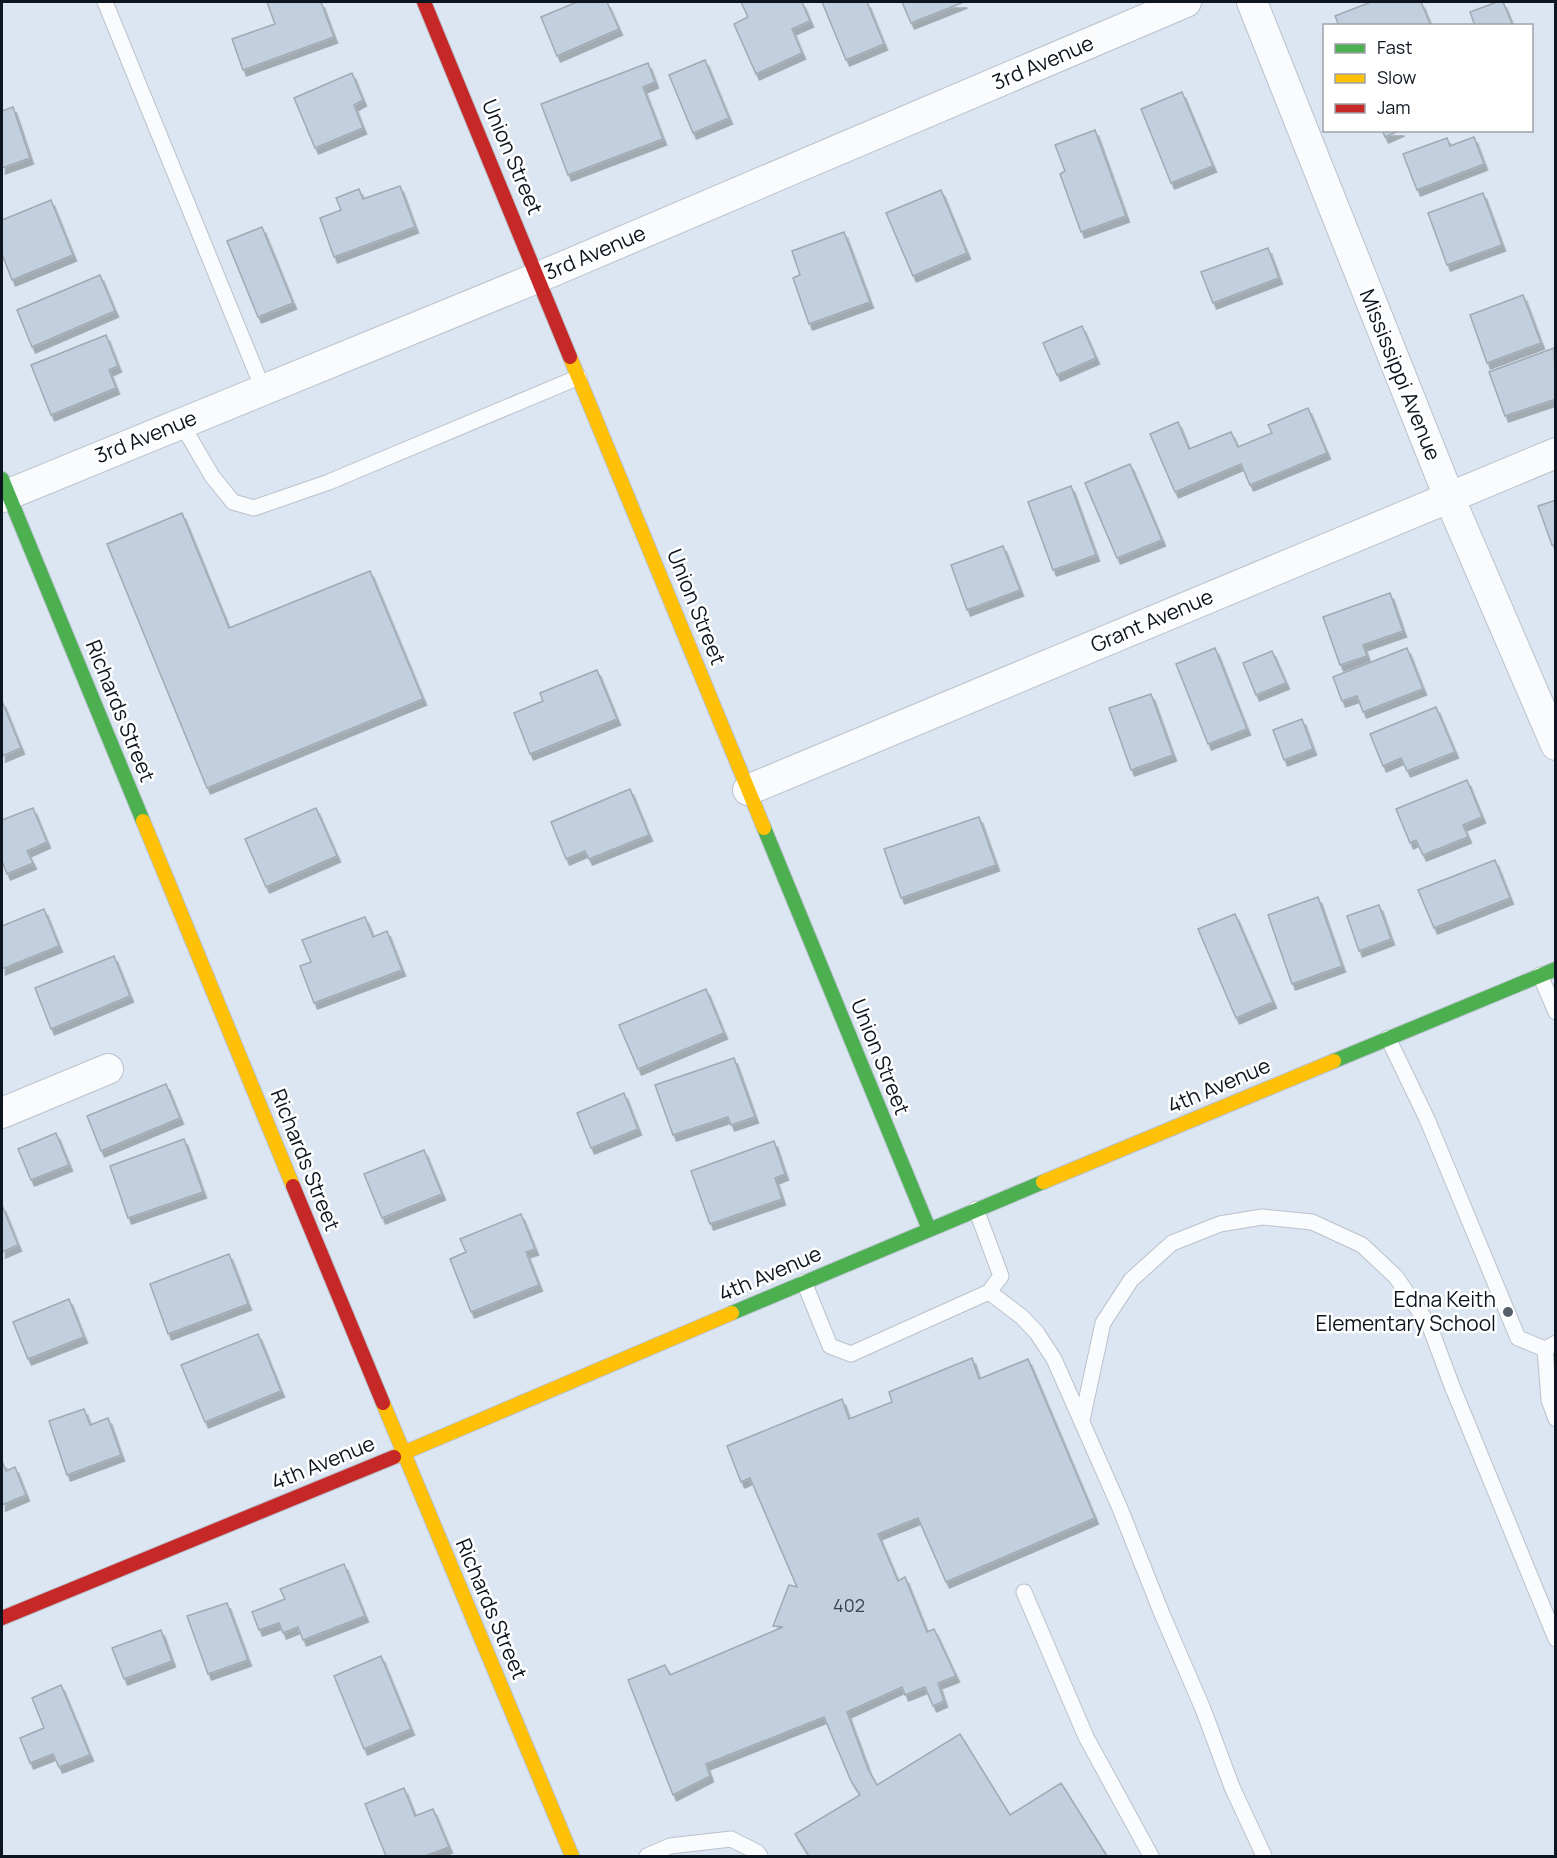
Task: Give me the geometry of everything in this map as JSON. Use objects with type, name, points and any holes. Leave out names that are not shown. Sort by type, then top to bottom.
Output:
[{"type":"street","name":"Union Street","points":[[424,2],[929,1229]]},
{"type":"street","name":"3rd Avenue","points":[[4,490],[181,423],[539,277],[1186,2]]},
{"type":"street","name":"Mississippi Avenue","points":[[1252,2],[1449,497],[1556,745]]},
{"type":"street","name":"Grant Avenue","points":[[748,790],[1556,453]]},
{"type":"street","name":"Richards Street","points":[[4,490],[402,1453],[572,1857]]},
{"type":"street","name":"4th Avenue","points":[[2,1618],[402,1453],[976,1209],[1556,969]]},
{"type":"street","points":[[2,1113],[108,1069]]},
{"type":"lane","points":[[105,2],[263,388]]},
{"type":"lane","points":[[181,423],[212,476],[233,502],[254,507],[329,482],[579,377]]},
{"type":"lane","points":[[1540,975],[1556,1012]]},
{"type":"lane","points":[[1388,1038],[1427,1119],[1518,1338],[1550,1346],[1548,1400],[1556,1419]]},
{"type":"lane","points":[[804,1282],[830,1346],[851,1354],[989,1292],[1001,1276],[976,1209]]},
{"type":"lane","points":[[1082,1420],[1103,1323],[1131,1280],[1172,1244],[1220,1224],[1262,1217],[1312,1222],[1352,1240],[1362,1245],[1396,1277],[1430,1327],[1556,1639]]},
{"type":"lane","points":[[989,1292],[1022,1317],[1037,1333],[1054,1359],[1119,1506],[1161,1614],[1203,1709],[1232,1787],[1264,1857]]},
{"type":"lane","points":[[1024,1592],[1086,1737],[1151,1857]]},
{"type":"lane","points":[[647,1857],[670,1846],[731,1839],[757,1852],[760,1857]]},
{"type":"building","points":[[267,2],[321,2],[334,37],[243,70],[232,39],[275,24]]},
{"type":"building","points":[[577,2],[607,2],[619,29],[557,56],[541,17]]},
{"type":"building","points":[[741,2],[802,2],[810,21],[792,29],[802,53],[756,74],[734,24],[748,17]]},
{"type":"building","points":[[822,2],[867,2],[884,44],[846,60]]},
{"type":"building","points":[[902,2],[964,2],[911,23]]},
{"type":"building","points":[[1371,2],[1421,2],[1430,24],[1338,24],[1335,16]]},
{"type":"building","points":[[1503,2],[1512,24],[1474,24],[1470,12]]},
{"type":"building","points":[[705,60],[729,118],[693,133],[669,75]]},
{"type":"building","points":[[648,63],[655,82],[643,87],[663,139],[568,175],[541,104]]},
{"type":"building","points":[[352,73],[363,100],[354,105],[363,128],[315,148],[294,98]]},
{"type":"building","points":[[1182,92],[1213,166],[1171,183],[1141,109]]},
{"type":"building","points":[[13,107],[30,158],[2,168],[2,111]]},
{"type":"building","points":[[1095,130],[1126,216],[1081,232],[1060,174],[1065,171],[1055,145]]},
{"type":"building","points":[[1383,132],[1396,132],[1385,137]]},
{"type":"building","points":[[1474,137],[1484,164],[1417,190],[1403,154],[1447,138],[1450,146]]},
{"type":"building","points":[[400,186],[415,227],[334,257],[320,218],[341,210],[336,198],[359,189],[363,199]]},
{"type":"building","points":[[941,190],[967,253],[913,276],[886,213]]},
{"type":"building","points":[[1483,193],[1502,245],[1447,265],[1428,213]]},
{"type":"building","points":[[51,200],[73,255],[12,280],[2,254],[2,220]]},
{"type":"building","points":[[262,227],[293,303],[258,317],[227,241]]},
{"type":"building","points":[[844,232],[870,302],[809,324],[793,278],[800,275],[792,251]]},
{"type":"building","points":[[1268,248],[1279,278],[1213,303],[1201,272]]},
{"type":"building","points":[[100,275],[115,311],[32,347],[17,310]]},
{"type":"building","points":[[1523,295],[1541,343],[1487,363],[1470,315]]},
{"type":"building","points":[[1082,326],[1096,358],[1057,375],[1043,343]]},
{"type":"building","points":[[106,335],[118,366],[109,370],[116,388],[51,415],[31,365]]},
{"type":"building","points":[[1554,348],[1556,399],[1505,416],[1489,372]]},
{"type":"building","points":[[1308,408],[1327,453],[1250,485],[1241,464],[1175,492],[1150,434],[1178,422],[1189,449],[1231,432],[1238,447],[1272,433],[1268,425]]},
{"type":"building","points":[[1130,464],[1162,540],[1117,558],[1085,483]]},
{"type":"building","points":[[1071,486],[1096,555],[1053,570],[1028,502]]},
{"type":"building","points":[[1556,500],[1556,544],[1552,545],[1538,506]]},
{"type":"building","points":[[182,513],[229,628],[370,571],[423,699],[207,788],[107,544]]},
{"type":"building","points":[[1003,546],[1020,590],[967,610],[951,565]]},
{"type":"building","points":[[1390,593],[1403,631],[1363,645],[1367,656],[1340,665],[1323,617]]},
{"type":"building","points":[[1215,648],[1247,729],[1208,744],[1176,664]]},
{"type":"building","points":[[1407,648],[1423,689],[1363,712],[1357,696],[1342,701],[1333,677]]},
{"type":"building","points":[[1272,651],[1286,683],[1256,695],[1243,663]]},
{"type":"building","points":[[597,670],[617,719],[530,754],[514,713],[543,701],[540,693]]},
{"type":"building","points":[[1151,694],[1173,755],[1131,770],[1109,708]]},
{"type":"building","points":[[2,701],[21,748],[2,756]]},
{"type":"building","points":[[1436,707],[1455,752],[1407,771],[1401,758],[1383,766],[1370,734]]},
{"type":"building","points":[[1302,719],[1313,749],[1284,760],[1273,730]]},
{"type":"building","points":[[1467,780],[1482,817],[1463,825],[1468,837],[1423,855],[1416,840],[1410,843],[1396,809]]},
{"type":"building","points":[[630,789],[649,835],[589,859],[585,851],[566,859],[551,822]]},
{"type":"building","points":[[33,808],[47,842],[27,851],[33,863],[7,874],[2,861],[2,820]]},
{"type":"building","points":[[316,808],[337,856],[266,887],[245,839]]},
{"type":"building","points":[[979,817],[996,865],[901,898],[884,849]]},
{"type":"building","points":[[1495,860],[1510,898],[1434,928],[1418,890]]},
{"type":"building","points":[[1318,897],[1342,966],[1292,984],[1268,915]]},
{"type":"building","points":[[1379,905],[1391,939],[1359,951],[1347,916]]},
{"type":"building","points":[[44,909],[59,946],[2,969],[2,926]]},
{"type":"building","points":[[1235,914],[1273,1002],[1236,1018],[1198,929]]},
{"type":"building","points":[[365,917],[373,937],[387,931],[402,970],[314,1003],[300,966],[311,962],[302,940]]},
{"type":"building","points":[[114,956],[130,996],[51,1029],[35,988]]},
{"type":"building","points":[[706,989],[724,1033],[638,1069],[619,1025]]},
{"type":"building","points":[[734,1058],[755,1117],[731,1125],[728,1117],[673,1135],[655,1085]]},
{"type":"building","points":[[166,1084],[180,1118],[101,1151],[87,1116]]},
{"type":"building","points":[[624,1093],[638,1129],[591,1148],[577,1113]]},
{"type":"building","points":[[56,1133],[69,1165],[31,1180],[18,1149]]},
{"type":"building","points":[[184,1139],[203,1192],[128,1218],[110,1166]]},
{"type":"building","points":[[774,1141],[785,1174],[775,1178],[782,1199],[710,1224],[691,1171]]},
{"type":"building","points":[[424,1150],[442,1194],[382,1218],[364,1174]]},
{"type":"building","points":[[2,1205],[18,1245],[2,1252]]},
{"type":"building","points":[[521,1214],[535,1249],[526,1252],[539,1285],[471,1312],[450,1259],[466,1252],[460,1239]]},
{"type":"building","points":[[229,1254],[248,1304],[168,1334],[150,1284]]},
{"type":"building","points":[[69,1299],[84,1337],[28,1359],[13,1322]]},
{"type":"building","points":[[258,1334],[281,1391],[205,1422],[181,1365]]},
{"type":"building","points":[[972,1358],[979,1379],[1028,1359],[1095,1518],[946,1582],[918,1518],[878,1534],[898,1581],[905,1577],[927,1632],[934,1629],[956,1676],[938,1683],[944,1701],[933,1706],[925,1687],[905,1695],[902,1687],[847,1712],[868,1769],[877,1785],[960,1734],[1010,1815],[1061,1783],[1107,1856],[809,1856],[795,1834],[860,1795],[851,1781],[824,1717],[706,1764],[710,1776],[673,1795],[628,1680],[665,1665],[670,1675],[783,1627],[773,1626],[789,1585],[797,1587],[750,1478],[741,1482],[727,1446],[842,1399],[849,1419],[892,1402],[889,1392]]},
{"type":"building","points":[[84,1409],[90,1425],[108,1418],[121,1455],[67,1475],[49,1421]]},
{"type":"building","points":[[2,1461],[6,1471],[15,1467],[26,1495],[2,1505]]},
{"type":"building","points":[[344,1564],[365,1616],[303,1640],[298,1627],[283,1633],[279,1623],[259,1630],[252,1612],[285,1599],[280,1589]]},
{"type":"building","points":[[227,1603],[248,1660],[208,1674],[187,1616]]},
{"type":"building","points":[[161,1630],[172,1661],[124,1679],[112,1648]]},
{"type":"building","points":[[381,1656],[411,1729],[364,1749],[334,1676]]},
{"type":"building","points":[[61,1685],[90,1755],[59,1767],[53,1754],[30,1763],[20,1738],[44,1728],[32,1698]]},
{"type":"building","points":[[404,1788],[415,1816],[433,1809],[449,1847],[425,1856],[386,1856],[365,1804]]},
{"type":"traffic: fast","points":[[2,479],[143,821]]},
{"type":"traffic: fast","points":[[764,828],[929,1229]]},
{"type":"traffic: fast","points":[[1334,1061],[1556,969]]},
{"type":"traffic: fast","points":[[732,1313],[1043,1182]]},
{"type":"traffic: slow","points":[[570,357],[764,828]]},
{"type":"traffic: slow","points":[[143,821],[293,1186]]},
{"type":"traffic: slow","points":[[1043,1182],[1334,1061]]},
{"type":"traffic: slow","points":[[394,1457],[732,1313]]},
{"type":"traffic: slow","points":[[383,1403],[572,1856]]},
{"type":"traffic: jam","points":[[424,2],[570,357]]},
{"type":"traffic: jam","points":[[293,1186],[383,1403]]},
{"type":"traffic: jam","points":[[2,1618],[394,1457]]},
{"type":"place","name":"Edna Keith Elementary School","points":[[1508,1312]]}]
